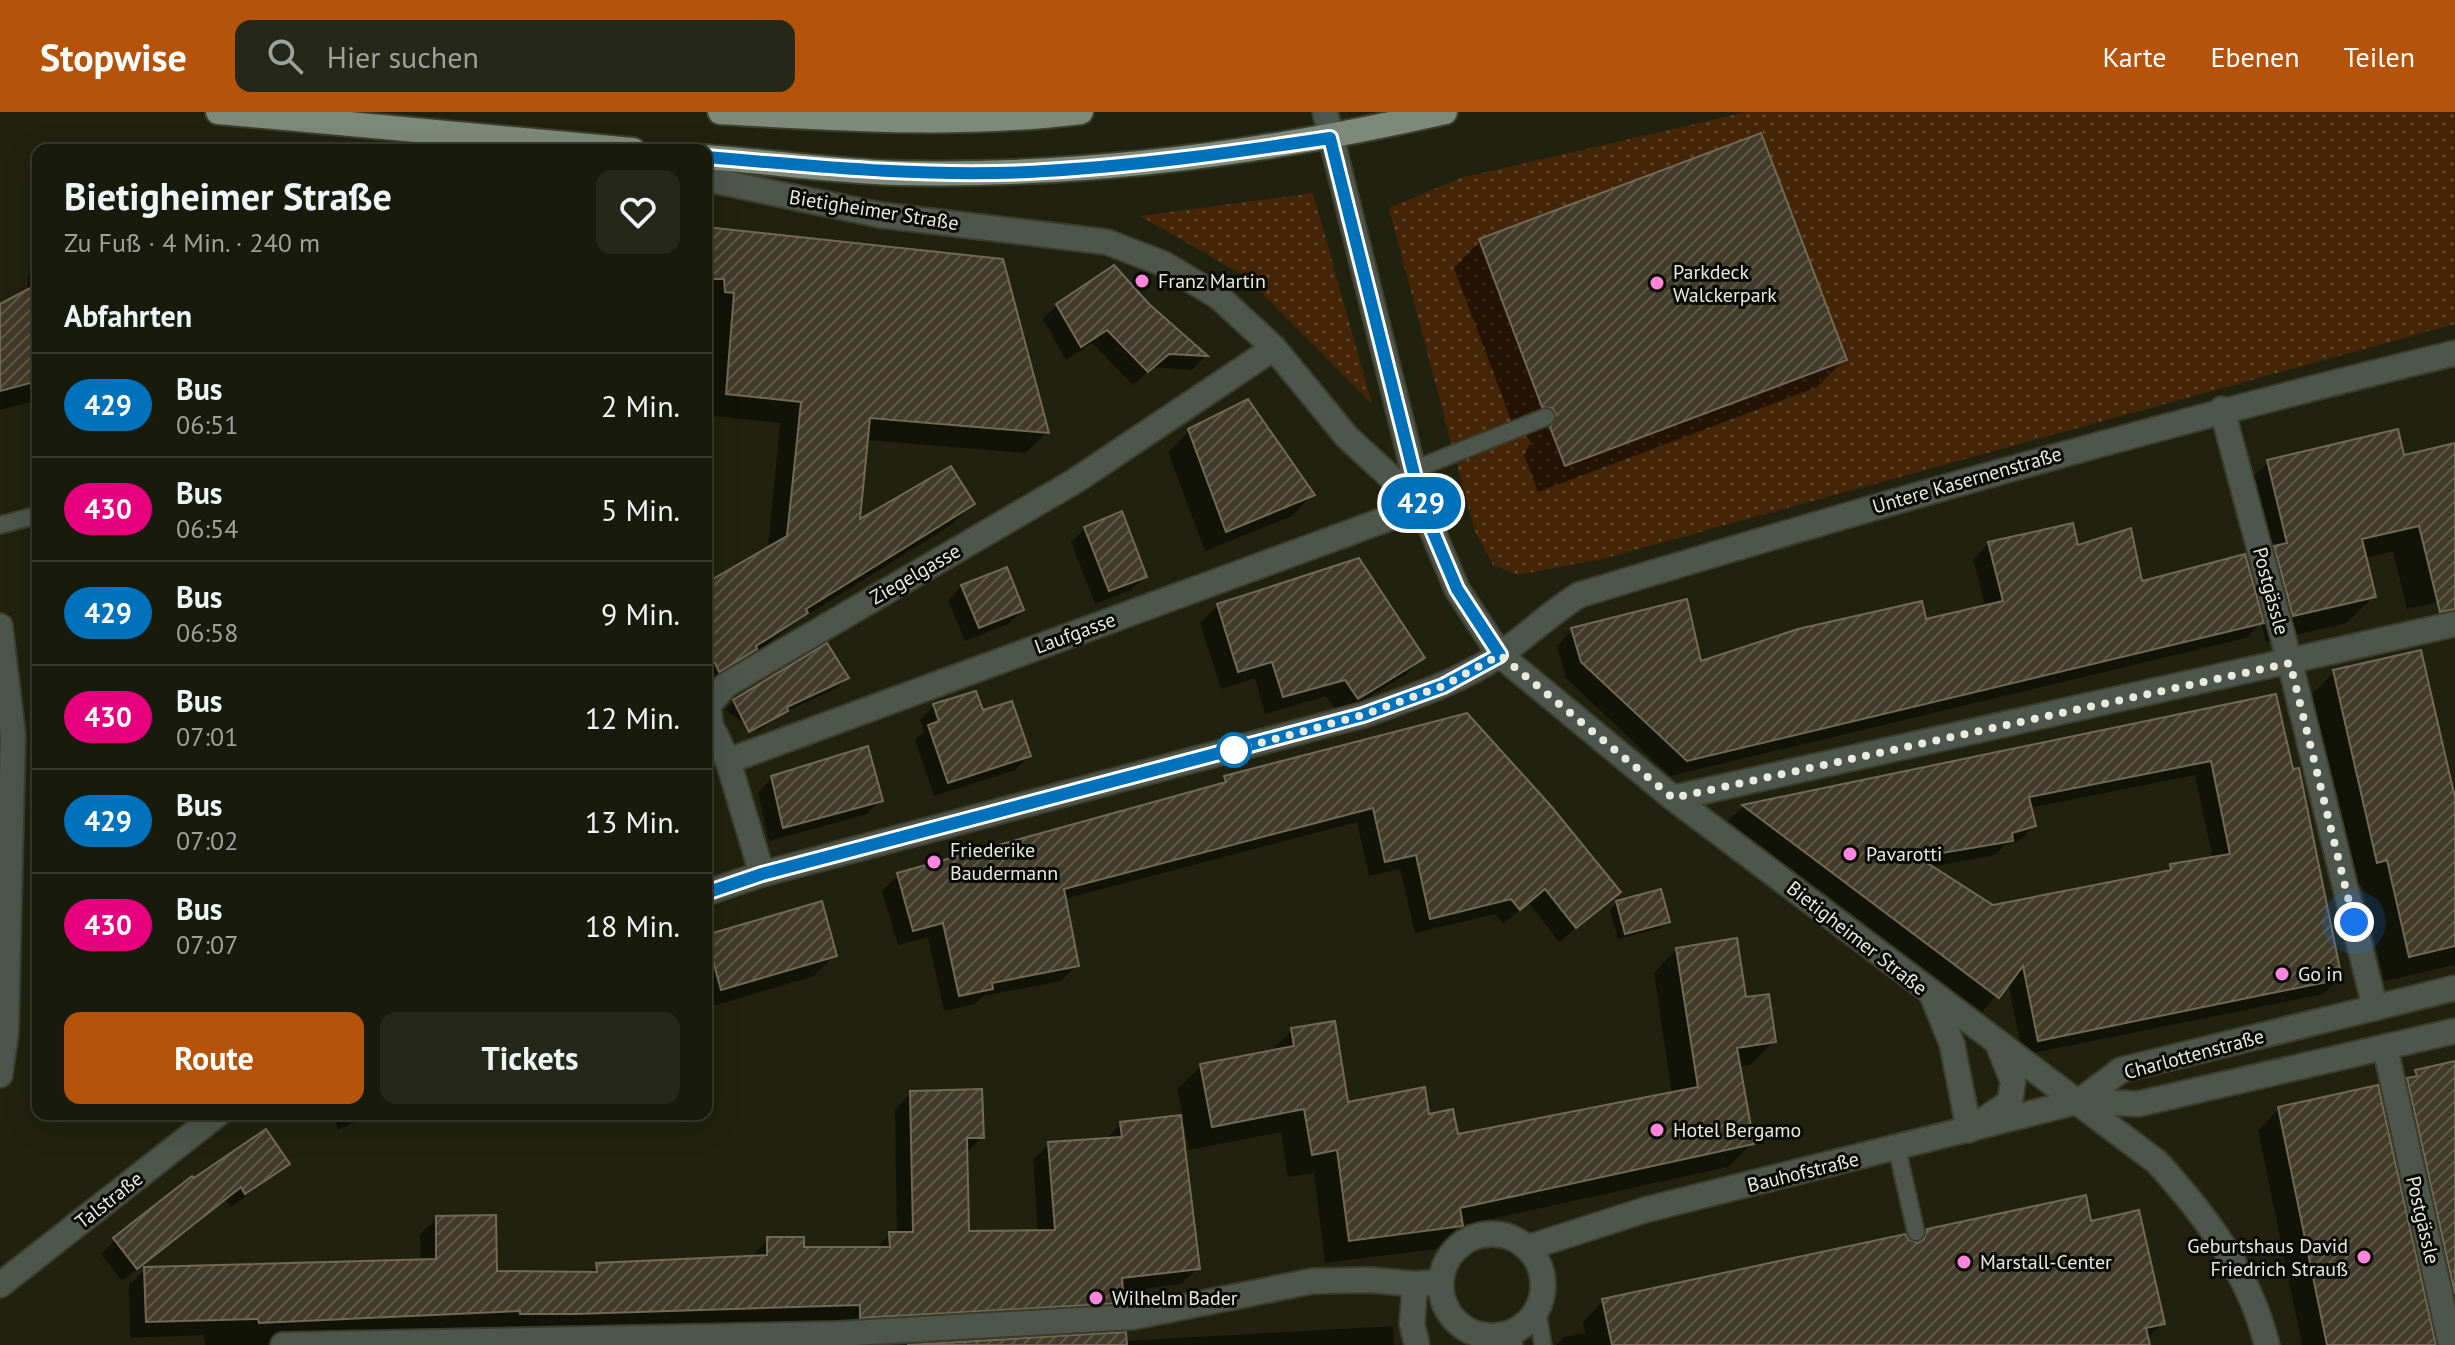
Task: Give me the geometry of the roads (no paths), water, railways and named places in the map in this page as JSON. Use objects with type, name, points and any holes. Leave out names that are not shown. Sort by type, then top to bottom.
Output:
[{"type":"main road","points":[[218,112],[562,144]]},
{"type":"main road","points":[[720,112],[879,121],[1074,112]]},
{"type":"main road","points":[[712,158],[897,173],[1026,172],[1184,158],[1330,138],[1445,112]]},
{"type":"street","name":"Bietigheimer Straße","points":[[1325,112],[1422,506],[1457,589],[1500,655],[1673,798],[1933,997],[2080,1101],[2157,1162],[2204,1214],[2236,1266],[2267,1345]]},
{"type":"street","name":"Bietigheimer Straße","points":[[712,180],[880,215],[1107,242],[1164,264],[1219,297],[1274,348],[1347,437],[1422,506]]},
{"type":"street","name":"Ziegelgasse","points":[[712,701],[726,685],[1075,481],[1274,348]]},
{"type":"street","name":"Untere Kasernenstraße","points":[[1500,655],[1556,609],[1579,595],[1972,478],[2222,409],[2455,353]]},
{"type":"street","name":"Postgässle","points":[[2222,409],[2290,663],[2375,1008]]},
{"type":"street","name":"Laufgasse","points":[[728,761],[1422,506]]},
{"type":"street","points":[[1673,798],[2455,624]]},
{"type":"street","points":[[0,626],[7,737],[6,1033],[0,1075]]},
{"type":"street","points":[[712,891],[762,874],[1363,715],[1443,686],[1500,655]]},
{"type":"street","name":"Ziegelgasse","points":[[712,728],[728,761],[762,874]]},
{"type":"street","name":"Charlottenstraße","points":[[2080,1101],[2121,1070],[2455,988]]},
{"type":"street","name":"Bietigheimer Straße","points":[[1933,997],[1952,1044],[1969,1130]]},
{"type":"street","name":"Charlottenstraße","points":[[2080,1101],[2138,1104],[2455,1031]]},
{"type":"street","points":[[1969,1130],[2010,1102],[2013,1081],[1997,1042]]},
{"type":"street","name":"Postgässle","points":[[2385,1047],[2451,1345]]},
{"type":"street","name":"Bauhofstraße","points":[[1527,1248],[1645,1210],[2080,1101]]},
{"type":"street","name":"Talstraße","points":[[0,1285],[210,1120]]},
{"type":"street","points":[[1497,1234],[1527,1248],[1543,1278],[1537,1311],[1512,1339],[1494,1337],[1478,1340],[1449,1315],[1441,1299],[1440,1283],[1452,1252],[1465,1241],[1497,1234]]},
{"type":"street","points":[[283,1345],[852,1333],[1133,1317],[1313,1281],[1440,1283]]},
{"type":"street","points":[[1415,1284],[1412,1324],[1417,1345]]},
{"type":"lane","points":[[1413,470],[1546,417]]},
{"type":"lane","points":[[0,525],[32,517]]},
{"type":"lane","points":[[1897,1149],[1916,1232]]},
{"type":"lane","points":[[1537,1311],[1543,1345]]},
{"type":"place","name":"Franz Martin","points":[[1142,281]]},
{"type":"place","name":"Parkdeck Walckerpark","points":[[1657,283]]},
{"type":"place","name":"Pavarotti","points":[[1850,854]]},
{"type":"place","name":"Friederike Baudermann","points":[[934,862]]},
{"type":"place","name":"Go in","points":[[2282,974]]},
{"type":"place","name":"Hotel Bergamo","points":[[1657,1130]]},
{"type":"place","name":"Geburtshaus David Friedrich Strauß","points":[[2364,1257]]},
{"type":"place","name":"Marstall-Center","points":[[1964,1262]]},
{"type":"place","name":"Wilhelm Bader","points":[[1096,1298]]}]
